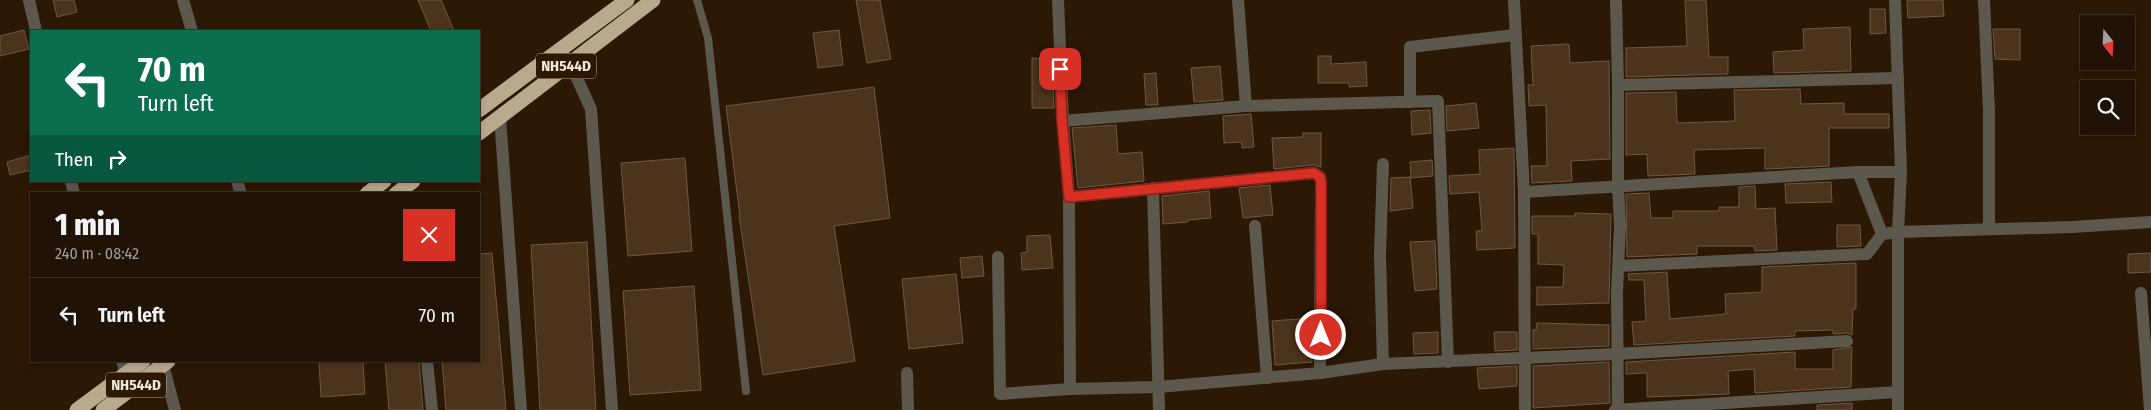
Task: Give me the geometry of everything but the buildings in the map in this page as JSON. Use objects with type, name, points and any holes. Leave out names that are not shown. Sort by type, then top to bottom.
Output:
[{"type":"highway","name":"NH544D","points":[[480,109],[627,0]]},
{"type":"highway","name":"NH544D","points":[[480,132],[653,0]]},
{"type":"highway","points":[[370,192],[383,182]]},
{"type":"highway","name":"NH544D","points":[[77,410],[124,368],[140,362]]},
{"type":"highway","name":"NH544D","points":[[103,410],[165,363]]},
{"type":"street","points":[[29,0],[36,30]]},
{"type":"street","points":[[183,0],[192,30]]},
{"type":"street","points":[[1058,0],[1062,121],[1069,197],[1070,389]]},
{"type":"street","points":[[1238,0],[1246,106]]},
{"type":"street","points":[[1514,0],[1524,192],[1523,357],[1525,410]]},
{"type":"street","points":[[1616,0],[1620,226],[1616,354],[1617,410],[1898,392]]},
{"type":"street","points":[[1894,0],[1901,172],[1898,232],[1898,410]]},
{"type":"street","points":[[1984,0],[1989,111],[1989,229]]},
{"type":"street","points":[[1410,102],[1410,47],[1515,35]]},
{"type":"street","points":[[560,49],[570,62],[591,109],[612,410]]},
{"type":"street","points":[[1618,85],[1898,78]]},
{"type":"street","points":[[1062,121],[1246,106],[1438,101],[1448,362]]},
{"type":"street","points":[[500,117],[521,410]]},
{"type":"street","points":[[1383,364],[1380,255],[1384,164]]},
{"type":"street","points":[[1524,192],[1858,172],[1901,172]]},
{"type":"street","points":[[1858,172],[1882,234]]},
{"type":"street","points":[[1069,197],[1314,173],[1320,177],[1320,373]]},
{"type":"street","points":[[1153,188],[1159,410]]},
{"type":"street","points":[[1619,266],[1867,254],[1882,234],[1898,232],[2151,222]]},
{"type":"street","points":[[1254,226],[1267,378]]},
{"type":"street","points":[[998,257],[1000,394],[1070,389],[1158,387],[1320,373],[1383,364],[1616,354],[1847,341]]},
{"type":"street","points":[[2140,293],[2148,353],[2150,410]]},
{"type":"street","points":[[427,362],[432,410]]},
{"type":"street","points":[[165,363],[175,410]]},
{"type":"street","points":[[907,373],[908,410]]},
{"type":"lane","points":[[698,0],[708,38],[746,391]]},
{"type":"route","points":[[1060,69],[1062,121],[1069,197],[1314,173],[1320,177],[1321,335]]}]
